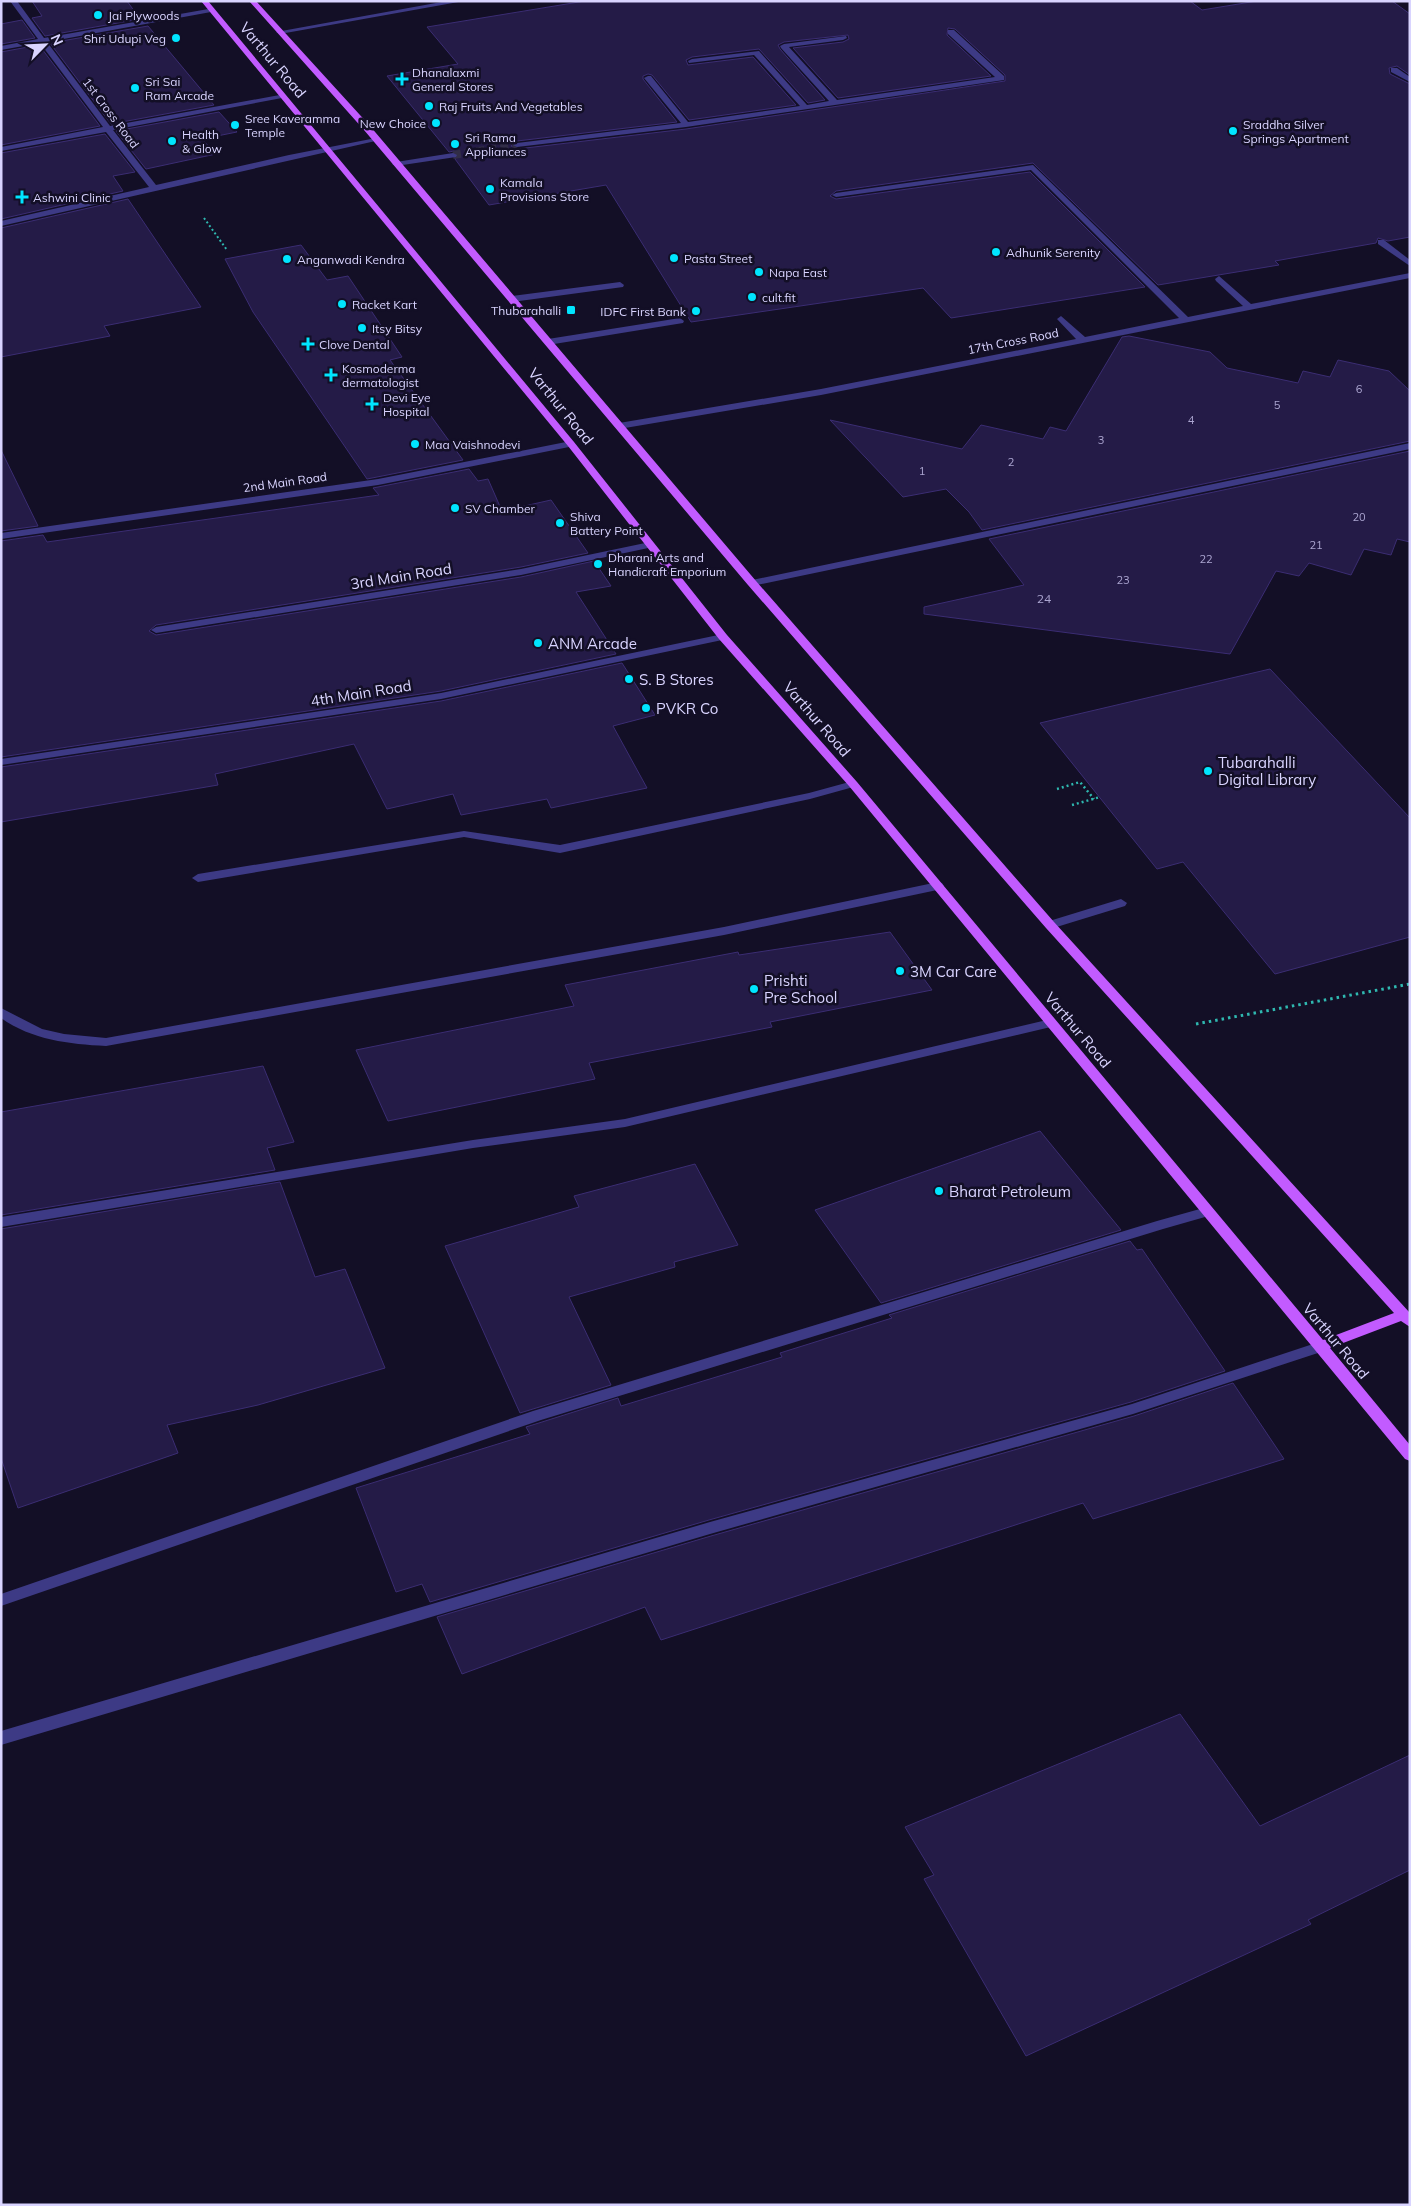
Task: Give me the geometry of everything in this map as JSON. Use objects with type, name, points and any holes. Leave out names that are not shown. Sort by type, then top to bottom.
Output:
[{"type":"main road","name":"Varthur Road","points":[[204,1],[325,149],[390,223],[723,636],[853,784],[1410,1455]]},
{"type":"main road","name":"Varthur Road","points":[[252,1],[376,140],[752,583],[1050,925],[1406,1318]]},
{"type":"main road","points":[[1319,1347],[1406,1318]]},
{"type":"street","name":"1st Cross Road","points":[[13,1],[108,129],[156,189]]},
{"type":"street","points":[[280,32],[461,1]]},
{"type":"street","points":[[1,48],[211,10]]},
{"type":"street","points":[[517,145],[686,125],[1002,78],[951,32]]},
{"type":"street","points":[[835,103],[784,46],[843,38]]},
{"type":"street","points":[[692,62],[756,53],[805,107]]},
{"type":"street","points":[[1394,70],[1410,80]]},
{"type":"street","points":[[648,78],[686,125]]},
{"type":"street","points":[[1,150],[282,96]]},
{"type":"street","points":[[1,224],[325,149],[376,140]]},
{"type":"street","points":[[396,164],[453,155]]},
{"type":"street","points":[[836,195],[1033,167],[1186,320]]},
{"type":"street","points":[[1381,242],[1410,264]]},
{"type":"street","name":"17th Cross Road","points":[[619,426],[821,392],[1410,275]]},
{"type":"street","points":[[1219,279],[1249,307]]},
{"type":"street","points":[[512,299],[620,285]]},
{"type":"street","points":[[1061,319],[1083,340]]},
{"type":"street","points":[[548,342],[680,321]]},
{"type":"street","name":"2nd Main Road","points":[[1,536],[378,482],[570,444]]},
{"type":"street","points":[[752,583],[1410,446]]},
{"type":"street","name":"3rd Main Road","points":[[156,630],[521,572],[650,545]]},
{"type":"street","name":"4th Main Road","points":[[1,762],[440,696],[723,636]]},
{"type":"street","points":[[198,878],[464,834],[560,848],[800,798],[853,784]]},
{"type":"street","points":[[1,1012],[11,1020],[46,1036],[106,1042],[329,1004],[724,931],[938,886]]},
{"type":"street","points":[[1050,925],[1122,903]]},
{"type":"street","points":[[1,1222],[473,1144],[625,1123],[1051,1023]]},
{"type":"street","points":[[1,1600],[538,1415],[1143,1230],[1208,1212]]},
{"type":"street","points":[[1,1738],[672,1539],[1133,1409],[1319,1347]]},
{"type":"path","points":[[1058,789],[1080,782],[1094,799]]},
{"type":"path","points":[[1072,805],[1100,797]]},
{"type":"path","points":[[1146,1032],[1410,984]]},
{"type":"building","points":[[32,1],[127,1],[140,19],[45,36],[32,18],[42,16]]},
{"type":"building","points":[[585,1],[1190,1],[1202,10],[1257,1],[1392,1],[1410,14],[1410,75],[1397,66],[1389,68],[1390,74],[1410,84],[1410,237],[1388,241],[1378,238],[1376,243],[1275,261],[1279,265],[1158,285],[1033,163],[836,191],[830,196],[836,199],[1030,172],[1145,287],[951,318],[923,288],[691,322],[606,185],[489,205],[455,159],[459,154],[454,151],[449,152],[387,76],[458,64],[427,27]],"holes":[[[948,28],[955,29],[1005,75],[1005,81],[686,129],[517,149],[511,146],[517,141],[677,122],[643,79],[643,76],[648,74],[652,75],[689,120],[796,105],[753,57],[688,65],[686,60],[692,57],[759,49],[808,103],[825,100],[780,49],[778,45],[784,42],[848,35],[849,39],[843,42],[793,48],[838,98],[991,76],[947,35]]]},
{"type":"building","points":[[22,20],[35,38],[1,44],[1,24]]},
{"type":"building","points":[[148,26],[214,105],[111,124],[50,43]]},
{"type":"building","points":[[39,45],[100,126],[1,145],[1,52]]},
{"type":"building","points":[[219,112],[237,132],[202,139],[216,154],[146,169],[116,131]]},
{"type":"building","points":[[105,134],[135,172],[113,176],[123,191],[1,219],[1,153]]},
{"type":"building","points":[[128,199],[201,307],[104,326],[110,336],[1,357],[1,228]]},
{"type":"building","points":[[301,245],[327,280],[348,276],[402,357],[390,360],[463,460],[367,479],[253,312],[225,259]]},
{"type":"building","points":[[1129,336],[1210,352],[1227,368],[1298,383],[1303,371],[1330,377],[1338,360],[1389,371],[1410,391],[1410,441],[982,530],[969,512],[946,489],[903,497],[830,420],[962,449],[981,425],[1043,439],[1050,427],[1066,431],[1122,337]]},
{"type":"building","points":[[1,450],[38,526],[1,531]]},
{"type":"building","points":[[1410,451],[1410,542],[1397,539],[1391,555],[1364,549],[1351,575],[1309,563],[1299,576],[1276,571],[1230,654],[924,614],[924,607],[1024,585],[989,539]]},
{"type":"building","points":[[469,469],[478,481],[488,479],[502,511],[551,500],[588,553],[521,567],[156,625],[149,631],[156,635],[521,577],[594,561],[611,586],[576,592],[616,654],[441,691],[1,757],[1,541],[43,535],[47,542],[379,495],[373,488]]},
{"type":"building","points":[[622,663],[655,715],[613,726],[647,788],[551,808],[547,799],[461,815],[453,794],[387,809],[354,744],[215,774],[218,785],[1,822],[1,767],[441,701]]},
{"type":"building","points":[[1270,669],[1410,818],[1410,937],[1275,974],[1183,862],[1157,869],[1040,723]]},
{"type":"building","name":"Prishti Pre School","points":[[890,932],[932,990],[770,1022],[772,1027],[589,1063],[595,1079],[388,1121],[356,1050],[574,1006],[565,985],[738,952],[739,955]]},
{"type":"building","points":[[263,1066],[294,1142],[267,1148],[275,1170],[1,1215],[1,1112]]},
{"type":"building","points":[[1040,1131],[1121,1230],[881,1303],[815,1210]]},
{"type":"building","points":[[695,1164],[738,1245],[674,1262],[675,1267],[569,1297],[611,1385],[520,1413],[445,1246],[579,1207],[574,1196]]},
{"type":"building","points":[[280,1182],[315,1277],[345,1269],[385,1368],[258,1405],[167,1425],[178,1453],[18,1508],[1,1458],[1,1229]]},
{"type":"building","points":[[1130,1241],[1137,1250],[1142,1249],[1225,1371],[1131,1402],[709,1520],[430,1602],[422,1584],[396,1592],[356,1488],[530,1434],[526,1427],[618,1398],[621,1406],[782,1357],[780,1353],[892,1318],[889,1315]]},
{"type":"building","points":[[1233,1383],[1284,1459],[1093,1519],[1083,1503],[661,1640],[645,1607],[462,1674],[437,1617],[711,1536],[1134,1416]]},
{"type":"building","points":[[1180,1714],[1260,1826],[1410,1755],[1410,1870],[1308,1920],[1311,1924],[1026,2056],[924,1879],[934,1875],[905,1827]]},
{"type":"tunnel","points":[[453,155],[517,145]]},
{"type":"place","name":"Jai Plywoods","points":[[98,15]]},
{"type":"place","name":"Shri Udupi Veg","points":[[176,38]]},
{"type":"place","name":"Dhanalaxmi General Stores","points":[[402,79]]},
{"type":"place","name":"Sri Sai Ram Arcade","points":[[135,88]]},
{"type":"place","name":"Raj Fruits And Vegetables","points":[[429,106]]},
{"type":"place","name":"New Choice","points":[[436,123]]},
{"type":"place","name":"Sree Kaveramma Temple","points":[[235,125]]},
{"type":"place","name":"Sraddha Silver Springs Apartment","points":[[1233,131]]},
{"type":"place","name":"Health & Glow","points":[[172,141]]},
{"type":"place","name":"Sri Rama Appliances","points":[[455,144]]},
{"type":"place","name":"Kamala Provisions Store","points":[[490,189]]},
{"type":"place","name":"Ashwini Clinic","points":[[22,197]]},
{"type":"place","name":"Adhunik Serenity","points":[[996,252]]},
{"type":"place","name":"Pasta Street","points":[[674,258]]},
{"type":"place","name":"Anganwadi Kendra","points":[[287,259]]},
{"type":"place","name":"Napa East","points":[[759,272]]},
{"type":"place","name":"cult.fit","points":[[752,297]]},
{"type":"place","name":"Racket Kart","points":[[342,304]]},
{"type":"place","name":"Thubarahalli","points":[[571,310]]},
{"type":"place","name":"IDFC First Bank","points":[[696,311]]},
{"type":"place","name":"Itsy Bitsy","points":[[362,328]]},
{"type":"place","name":"Clove Dental","points":[[308,344]]},
{"type":"place","name":"Kosmoderma dermatologist","points":[[331,375]]},
{"type":"place","name":"Devi Eye Hospital","points":[[372,404]]},
{"type":"place","name":"Maa Vaishnodevi","points":[[415,444]]},
{"type":"place","name":"SV Chamber","points":[[455,508]]},
{"type":"place","name":"Shiva Battery Point","points":[[560,523]]},
{"type":"place","name":"Dharani Arts and Handicraft Emporium","points":[[598,564]]},
{"type":"place","name":"ANM Arcade","points":[[538,643]]},
{"type":"place","name":"S. B Stores","points":[[629,679]]},
{"type":"place","name":"PVKR Co","points":[[646,708]]},
{"type":"place","name":"Tubarahalli Digital Library","points":[[1208,771]]},
{"type":"place","name":"3M Car Care","points":[[900,971]]},
{"type":"place","name":"Prishti Pre School","points":[[754,989]]},
{"type":"place","name":"Bharat Petroleum","points":[[939,1191]]}]
